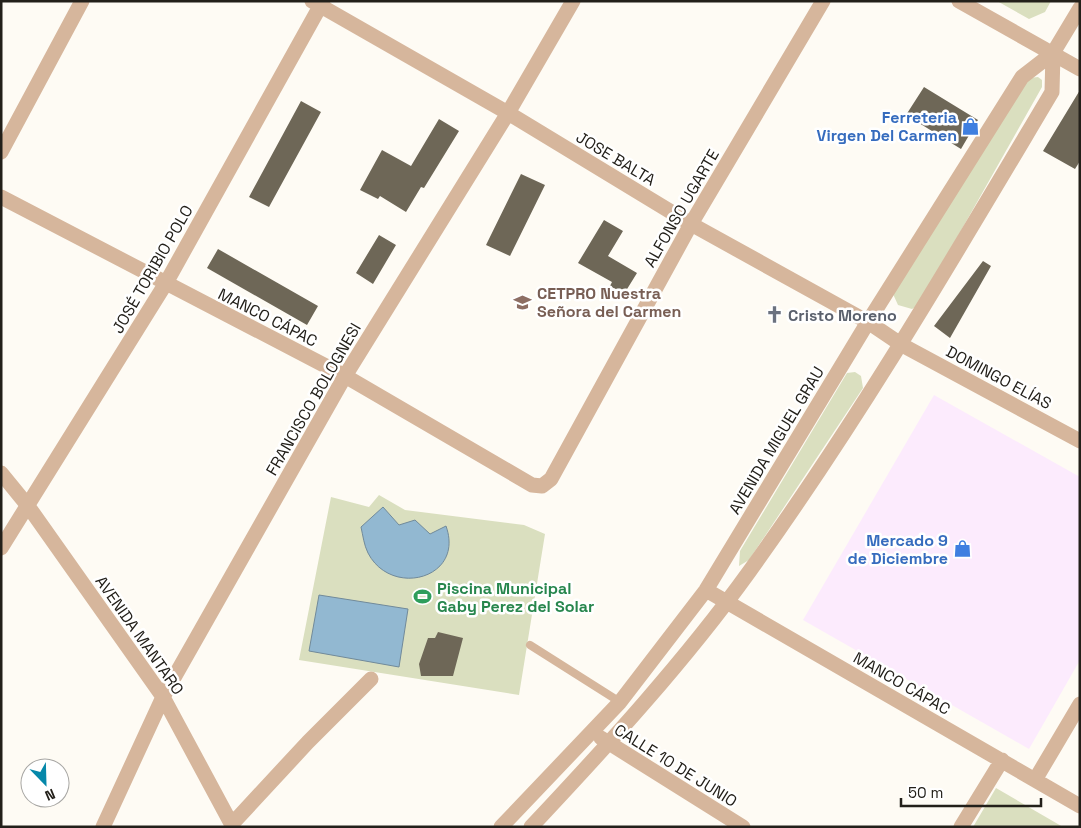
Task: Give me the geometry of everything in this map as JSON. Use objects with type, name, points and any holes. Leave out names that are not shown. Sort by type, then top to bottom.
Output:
[{"type":"street","points":[[1,152],[82,1]]},
{"type":"street","name":"FRANCISCO BOLOGNESI","points":[[103,827],[163,697],[344,376],[508,113],[573,1]]},
{"type":"street","name":"ALFONSO UGARTE","points":[[542,486],[551,479],[691,224],[823,1]]},
{"type":"street","points":[[959,1],[1080,69]]},
{"type":"street","name":"JOSE BALTA","points":[[318,3],[508,113],[691,224],[868,322],[902,345]]},
{"type":"street","name":"JOSÉ TORIBIO POLO","points":[[1,548],[166,283],[318,3]]},
{"type":"street","name":"AVENIDA MIGUEL GRAU","points":[[501,827],[620,702],[706,590],[868,322],[1022,77],[1053,53],[1080,8]]},
{"type":"street","name":"AVENIDA MIGUEL GRAU","points":[[531,827],[609,744],[750,571],[902,345],[1052,92],[1053,53]]},
{"type":"street","name":"MANCO CÁPAC","points":[[1,197],[344,376],[532,485],[542,486]]},
{"type":"street","name":"DOMINGO ELÍAS","points":[[902,345],[1080,441]]},
{"type":"street","name":"AVENIDA MANTARO","points":[[1,473],[28,506],[163,697],[233,825]]},
{"type":"street","name":"MANCO CÁPAC","points":[[706,590],[1080,806]]},
{"type":"street","points":[[233,825],[371,678]]},
{"type":"street","points":[[1035,780],[1080,704]]},
{"type":"street","name":"CALLE 10 DE JUNIO","points":[[591,732],[725,823],[743,827]]},
{"type":"street","points":[[961,827],[1002,760]]},
{"type":"lane","points":[[530,645],[620,702]]},
{"type":"shaded area","name":"Mercado 9 de Diciembre","points":[[934,395],[1080,477],[1080,660],[1029,749],[803,620]]},
{"type":"green space","points":[[997,1],[1051,1],[1045,12],[1029,19]]},
{"type":"green space","points":[[1038,77],[1042,80],[1042,87],[919,305],[912,309],[898,305],[893,294],[1029,78]]},
{"type":"green space","points":[[855,372],[861,376],[863,388],[749,560],[739,566],[740,551],[847,373]]},
{"type":"green space","name":"Piscina Municipal Gaby Perez del Solar","points":[[379,495],[405,510],[524,525],[545,534],[519,695],[299,660],[331,497],[369,507]]},
{"type":"green space","points":[[996,788],[1063,827],[973,827]]},
{"type":"water","points":[[383,507],[399,525],[415,520],[430,534],[446,526],[449,544],[445,559],[436,570],[423,576],[408,578],[393,575],[379,567],[368,553],[361,527]]},
{"type":"water","points":[[319,595],[408,609],[399,667],[309,651]]},
{"type":"building","points":[[924,87],[978,120],[961,149],[906,115]]},
{"type":"building","points":[[1080,90],[1080,161],[1075,169],[1043,151]]},
{"type":"building","points":[[301,101],[321,112],[269,207],[249,197]]},
{"type":"building","points":[[439,119],[459,131],[424,188],[421,187],[406,212],[380,196],[378,199],[360,190],[382,150],[411,166]]},
{"type":"building","points":[[521,174],[545,185],[510,256],[486,245]]},
{"type":"building","points":[[604,220],[623,231],[608,256],[637,273],[624,294],[610,286],[612,282],[578,263]]},
{"type":"building","points":[[379,235],[396,245],[373,284],[356,273]]},
{"type":"building","points":[[218,249],[318,306],[307,325],[207,268]]},
{"type":"building","points":[[983,261],[991,266],[950,338],[934,326]]},
{"type":"building","points":[[438,632],[463,638],[453,676],[421,676],[419,664],[428,638],[435,638]]},
{"type":"place","name":"Ferreteria Virgen Del Carmen","points":[[971,126]]},
{"type":"place","name":"CETPRO Nuestra Señora del Carmen","points":[[523,302]]},
{"type":"place","name":"Cristo Moreno","points":[[774,315]]},
{"type":"place","name":"Mercado 9 de Diciembre","points":[[962,549]]},
{"type":"place","name":"Piscina Municipal Gaby Perez del Solar","points":[[423,597]]}]
